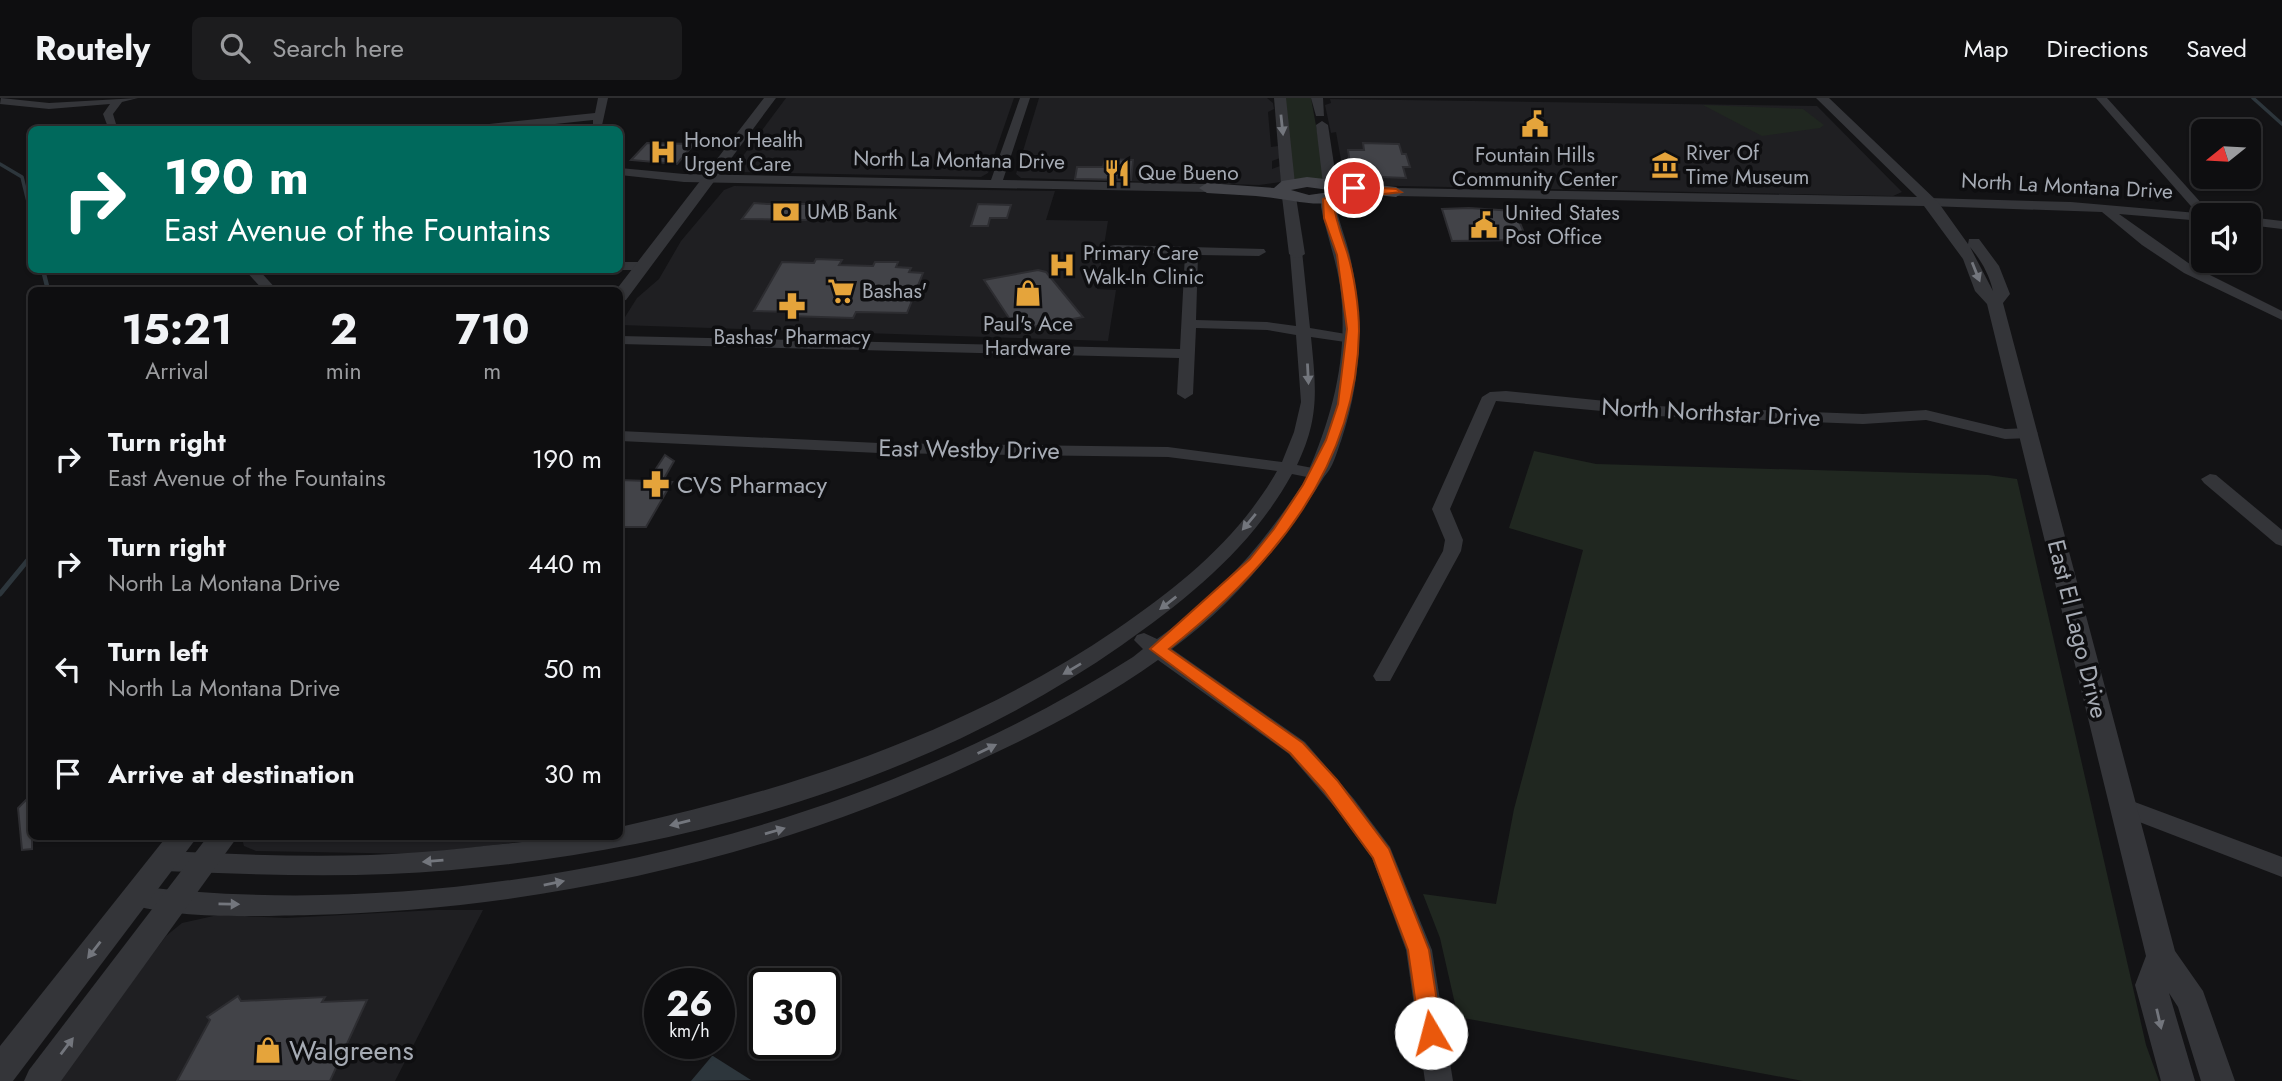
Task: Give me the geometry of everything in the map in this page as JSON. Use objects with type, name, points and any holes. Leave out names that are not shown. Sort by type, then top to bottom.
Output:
[{"type":"main road","name":"North La Montana Drive","points":[[1207,188],[1333,191]]},
{"type":"main road","points":[[1333,191],[1396,192]]},
{"type":"street","points":[[0,102],[13,105],[133,98]]},
{"type":"street","points":[[598,126],[603,98]]},
{"type":"street","points":[[623,292],[770,98]]},
{"type":"street","points":[[996,184],[1026,98]]},
{"type":"street","points":[[623,836],[726,811],[885,759],[1021,698],[1130,632],[1213,564],[1261,508],[1286,467],[1305,426],[1309,402],[1297,254],[1286,190],[1290,176],[1280,98]]},
{"type":"street","points":[[136,896],[177,902],[313,905],[506,891],[717,848],[832,813],[898,788],[1045,720],[1151,644],[1200,616],[1256,562],[1280,532],[1317,474],[1333,440],[1345,404],[1353,320],[1342,255],[1330,218],[1333,191],[1317,98]]},
{"type":"street","name":"East El Lago Drive","points":[[1822,98],[1928,202],[1948,214],[1982,250],[2000,285],[2002,294],[1995,302],[2161,956],[2192,1001],[2218,1081]]},
{"type":"street","points":[[2101,98],[2194,203]]},
{"type":"street","points":[[111,126],[108,114],[119,99]]},
{"type":"street","points":[[0,110],[13,105]]},
{"type":"street","points":[[500,126],[600,116]]},
{"type":"street","name":"North La Montana Drive","points":[[623,173],[646,177],[1207,188]]},
{"type":"street","name":"North La Montana Drive","points":[[1396,192],[1928,202],[2191,215]]},
{"type":"street","points":[[2106,209],[2136,237],[2174,264],[2221,290],[2282,316]]},
{"type":"street","points":[[2261,222],[2282,225]]},
{"type":"street","points":[[1115,249],[1259,253]]},
{"type":"street","points":[[1185,394],[1192,251]]},
{"type":"street","points":[[623,266],[642,266]]},
{"type":"street","points":[[255,273],[267,287]]},
{"type":"street","points":[[1190,328],[1268,333],[1277,330],[1352,339]]},
{"type":"street","points":[[623,340],[1188,354]]},
{"type":"street","name":"North Northstar Drive","points":[[1383,676],[1452,551],[1454,540],[1441,509],[1485,404],[1496,396],[1656,411],[1863,419],[1926,415],[2005,434],[2030,433]]},
{"type":"street","name":"East Westby Drive","points":[[623,436],[915,449],[1217,454],[1317,474]]},
{"type":"street","points":[[2210,479],[2282,540]]},
{"type":"street","points":[[1151,644],[1297,748],[1330,785],[1382,855],[1419,950],[1439,1081]]},
{"type":"street","points":[[885,759],[898,788]]},
{"type":"street","points":[[2124,807],[2282,867]]},
{"type":"street","points":[[0,1072],[181,840]]},
{"type":"street","points":[[41,1081],[221,840]]},
{"type":"street","points":[[164,861],[379,864],[500,855],[598,840]]},
{"type":"street","name":"East El Lago Drive","points":[[2161,956],[2151,985],[2178,1081]]},
{"type":"shaded area","points":[[786,98],[1014,98],[988,173],[981,177],[738,172],[734,168]]},
{"type":"shaded area","points":[[1039,98],[1267,98],[1273,103],[1274,109],[1268,112],[1271,147],[1278,146],[1280,158],[1272,161],[1272,169],[1280,166],[1281,182],[1259,185],[1021,178],[1016,174]]},
{"type":"shaded area","points":[[1285,98],[1311,98],[1326,181],[1292,180]]},
{"type":"shaded area","points":[[1330,99],[1817,106],[1902,192],[1893,196],[1349,185],[1337,180],[1336,174],[1343,171],[1336,132],[1331,133],[1325,105],[1331,103]]},
{"type":"shaded area","points":[[1703,105],[1803,109],[1824,125],[1820,128],[1762,136]]},
{"type":"shaded area","points":[[734,186],[1055,191],[1046,220],[1108,221],[1097,289],[1116,290],[1108,341],[623,325],[623,320],[637,298],[659,279],[681,241],[724,190]]},
{"type":"shaded area","points":[[1534,451],[1596,464],[1988,475],[2017,479],[2146,1045],[2159,1081],[1803,1081],[1458,1017],[1440,938],[1423,894],[1496,904],[1514,809],[1583,550],[1509,528]]},
{"type":"shaded area","points":[[242,840],[534,840],[419,854],[256,851],[244,846]]},
{"type":"shaded area","points":[[483,910],[395,1081],[58,1081],[166,936],[182,923],[218,915],[286,918]]},
{"type":"shaded area","points":[[709,1059],[718,1059],[751,1080],[691,1081]]},
{"type":"building","name":"Honor Health Urgent Care","points":[[647,143],[694,144],[677,164],[631,160]]},
{"type":"building","points":[[1363,143],[1399,144],[1410,167],[1403,167],[1406,178],[1355,176],[1351,172],[1348,150],[1364,150]]},
{"type":"building","name":"Que Bueno","points":[[1105,159],[1133,160],[1131,180],[1075,179],[1077,167],[1103,167]]},
{"type":"building","name":"UMB Bank","points":[[754,203],[814,204],[806,220],[742,219]]},
{"type":"building","points":[[978,204],[1011,205],[1007,218],[990,218],[988,226],[971,226]]},
{"type":"building","name":"United States Post Office","points":[[1442,209],[1515,211],[1527,240],[1452,241]]},
{"type":"building","name":"Bashas'","points":[[816,259],[842,260],[839,265],[873,266],[875,262],[898,262],[896,267],[911,268],[909,272],[923,273],[907,313],[856,312],[853,318],[788,316],[791,312],[754,311],[782,262],[814,263]]},
{"type":"building","name":"Paul's Ace Hardware","points":[[1038,270],[1046,272],[1083,317],[1017,330],[984,280]]},
{"type":"building","name":"CVS Pharmacy","points":[[665,455],[674,461],[662,482],[672,482],[646,527],[623,527],[623,480],[648,481]]},
{"type":"building","points":[[28,798],[28,840],[32,840],[32,849],[22,850],[18,808]]},
{"type":"building","name":"Walgreens","points":[[238,996],[241,1001],[325,997],[322,1002],[367,1000],[330,1081],[177,1081],[210,1020],[207,1017]]},
{"type":"waterway","points":[[2253,98],[2282,124]]},
{"type":"waterway","points":[[0,164],[22,177],[28,202]]},
{"type":"waterway","points":[[44,273],[47,287]]},
{"type":"waterway","points":[[0,594],[28,560]]},
{"type":"place","name":"Fountain Hills Community Center","points":[[1535,124]]},
{"type":"place","name":"Honor Health Urgent Care","points":[[663,152]]},
{"type":"place","name":"River Of Time Museum","points":[[1665,165]]},
{"type":"place","name":"Que Bueno","points":[[1117,173]]},
{"type":"place","name":"UMB Bank","points":[[786,212]]},
{"type":"place","name":"United States Post Office","points":[[1484,225]]},
{"type":"place","name":"Primary Care Walk-In Clinic","points":[[1062,265]]},
{"type":"place","name":"Bashas'","points":[[841,291]]},
{"type":"place","name":"Paul's Ace Hardware","points":[[1028,293]]},
{"type":"place","name":"Bashas' Pharmacy","points":[[792,306]]},
{"type":"place","name":"CVS Pharmacy","points":[[656,484]]},
{"type":"place","name":"Walgreens","points":[[268,1050]]},
{"type":"route","points":[[1354,188],[1378,188],[1396,192],[1337,195],[1328,199],[1330,218],[1342,255],[1353,320],[1345,404],[1333,440],[1317,474],[1280,532],[1256,562],[1200,616],[1158,649],[1297,748],[1346,805],[1382,855],[1419,950],[1431,1033]]}]
